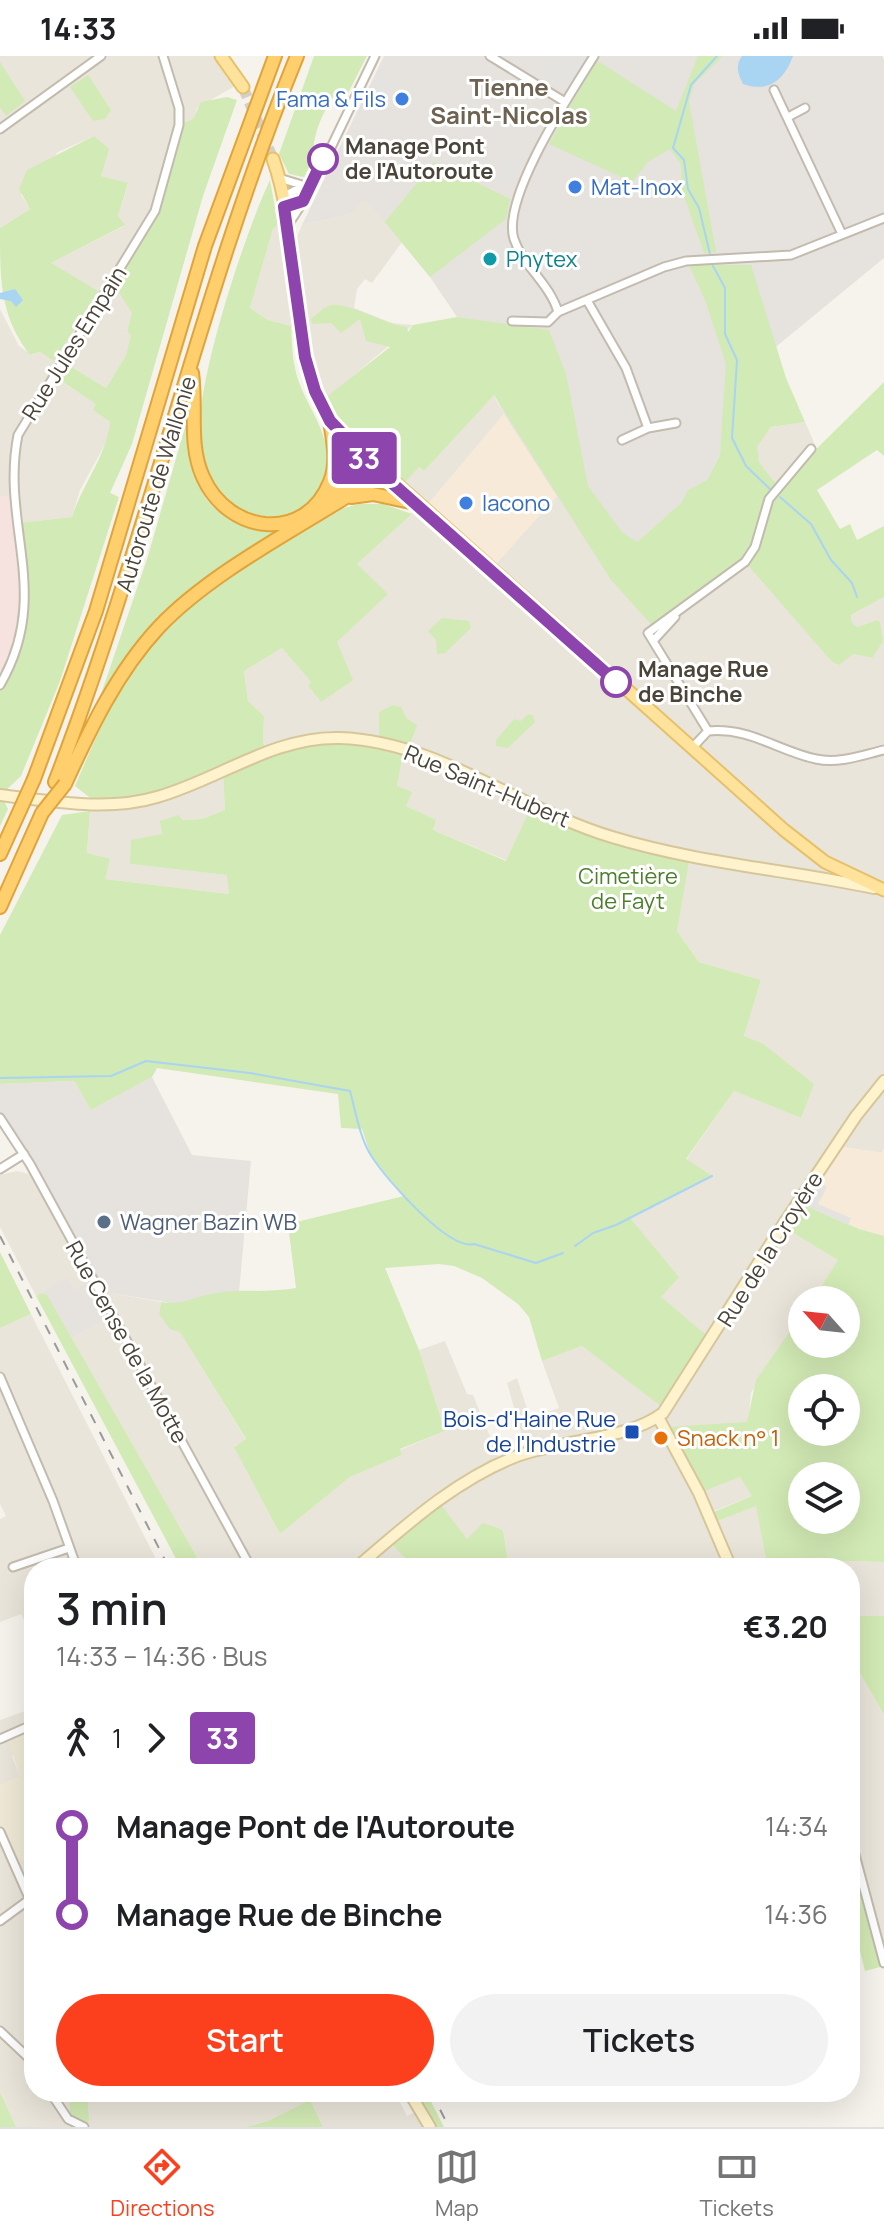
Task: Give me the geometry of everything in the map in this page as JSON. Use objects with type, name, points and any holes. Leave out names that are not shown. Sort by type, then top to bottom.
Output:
[{"type":"highway","points":[[261,88],[265,56]]},
{"type":"highway","name":"Autoroute de Wallonie","points":[[0,854],[34,779],[96,611],[205,246],[275,56]]},
{"type":"highway","name":"Autoroute de Wallonie","points":[[0,907],[42,813],[60,783],[116,615],[250,179],[297,56]]},
{"type":"highway","points":[[191,366],[196,398],[195,451],[201,474],[220,504],[235,517],[260,525],[287,521],[378,470]]},
{"type":"highway","points":[[317,506],[330,483],[334,466],[330,421]]},
{"type":"highway","points":[[60,783],[115,686],[159,627],[235,568],[348,497],[378,470]]},
{"type":"highway","points":[[348,497],[373,494],[415,503]]},
{"type":"main road","points":[[221,56],[243,87]]},
{"type":"main road","points":[[273,159],[283,202],[305,357],[315,391],[330,421],[378,470],[804,846],[838,873],[884,890]]},
{"type":"street","points":[[0,129],[101,56]]},
{"type":"street","name":"Rue Jules Empain","points":[[0,685],[14,660],[24,625],[14,473],[18,435],[155,211],[179,129],[179,108],[163,56]]},
{"type":"street","points":[[287,227],[375,56]]},
{"type":"street","points":[[490,56],[565,102]]},
{"type":"street","points":[[558,312],[551,293],[516,244],[511,222],[514,204],[565,102],[594,56]]},
{"type":"street","points":[[774,90],[842,234]]},
{"type":"street","points":[[788,117],[805,108]]},
{"type":"street","points":[[279,178],[304,185]]},
{"type":"street","points":[[283,202],[313,181]]},
{"type":"street","points":[[283,202],[303,201]]},
{"type":"street","points":[[512,321],[548,322],[558,312],[588,302],[664,267],[686,261],[791,255],[884,218]]},
{"type":"street","points":[[588,302],[626,368],[648,428]]},
{"type":"street","points":[[622,440],[648,428],[676,423]]},
{"type":"street","points":[[708,731],[648,633],[745,562],[755,547],[769,499],[811,449]]},
{"type":"street","points":[[692,748],[708,731],[747,733],[815,759],[843,760],[884,750]]},
{"type":"street","name":"Rue Saint-Hubert","points":[[0,795],[98,804],[135,803],[165,795],[280,748],[324,738],[367,740],[418,754],[611,837],[679,853],[812,874],[838,873]]},
{"type":"street","points":[[804,846],[817,861],[812,874]]},
{"type":"street","name":"Rue de la Croyère","points":[[658,1417],[677,1395],[831,1152],[884,1081]]},
{"type":"street","name":"Rue Cense de la Motte","points":[[0,1118],[24,1154],[246,1558]]},
{"type":"street","points":[[0,1169],[24,1154]]},
{"type":"street","points":[[0,1377],[48,1488],[73,1558]]},
{"type":"street","points":[[368,1558],[424,1511],[486,1470],[519,1455],[644,1425],[658,1417],[699,1493],[727,1558]]},
{"type":"street","points":[[40,1558],[69,1548]]},
{"type":"street","points":[[13,1567],[24,1563]]},
{"type":"street","points":[[0,1739],[24,1728]]},
{"type":"street","points":[[0,1832],[24,1882]]},
{"type":"street","points":[[860,1873],[884,1963]]},
{"type":"street","points":[[0,1921],[24,1904]]},
{"type":"street","points":[[0,2031],[24,2054]]},
{"type":"street","points":[[57,2102],[68,2119],[84,2127]]},
{"type":"street","points":[[415,2102],[430,2127]]},
{"type":"shaded area","points":[[0,56],[221,56],[240,83],[197,108],[127,330],[132,334],[126,355],[106,388],[62,361],[52,376],[97,404],[94,410],[110,422],[109,437],[80,490],[72,517],[18,523],[15,496],[0,497],[0,309],[19,346],[32,355],[40,352],[46,356],[51,263],[124,226],[118,216],[128,184],[101,176],[94,136],[58,152],[21,195],[30,209],[0,228]]},
{"type":"shaded area","points":[[384,56],[882,56],[884,60],[884,258],[750,368],[724,417],[720,455],[707,480],[637,542],[611,580],[504,414],[457,317],[430,277],[365,198],[351,214],[302,225]]},
{"type":"shaded area","points":[[550,56],[588,56],[569,86],[542,70]]},
{"type":"shaded area","points":[[378,71],[395,79],[388,95],[375,95],[371,85]]},
{"type":"shaded area","points":[[509,154],[523,161],[509,188],[495,181]]},
{"type":"shaded area","points":[[365,197],[402,242],[372,283],[365,279],[357,289],[354,308],[392,323],[413,325],[326,399],[424,471],[493,394],[504,414],[429,503],[496,563],[558,495],[611,580],[747,563],[831,661],[853,654],[872,658],[877,620],[857,627],[852,624],[851,615],[884,597],[884,1081],[879,1088],[884,1091],[884,1149],[882,1153],[836,1146],[784,1228],[839,1260],[822,1286],[788,1286],[788,1336],[751,1393],[748,1423],[666,1427],[699,1492],[740,1477],[752,1496],[709,1513],[714,1523],[757,1505],[766,1558],[507,1558],[503,1530],[408,1558],[197,1558],[70,1339],[112,1317],[102,1298],[111,1293],[161,1302],[159,1314],[180,1331],[246,1440],[234,1446],[280,1534],[350,1477],[402,1455],[400,1450],[445,1431],[419,1350],[445,1341],[467,1394],[473,1395],[501,1463],[527,1453],[507,1383],[517,1378],[530,1418],[559,1408],[542,1361],[582,1346],[666,1409],[660,1297],[678,1276],[629,1218],[711,1176],[686,1160],[734,1091],[801,1118],[762,1043],[744,1036],[761,980],[699,962],[677,931],[433,830],[435,820],[406,806],[397,786],[404,750],[269,752],[263,742],[264,716],[248,701],[244,671],[282,648],[312,683],[308,686],[321,702],[337,642],[367,575],[357,564],[412,514],[399,489],[374,467],[320,402],[292,270],[296,239],[302,225],[351,214]]},
{"type":"shaded area","points":[[278,225],[291,326],[268,320],[250,308],[273,229]]},
{"type":"shaded area","points":[[504,414],[558,495],[497,563],[429,503]]},
{"type":"shaded area","points":[[805,422],[817,449],[778,488],[759,462],[756,447],[771,427]]},
{"type":"shaded area","points":[[16,495],[24,625],[0,685],[0,497]]},
{"type":"shaded area","points":[[223,771],[225,810],[202,819],[181,820],[130,864],[228,875],[229,894],[105,879],[87,854],[90,811],[98,804]]},
{"type":"shaded area","points":[[152,1077],[192,1155],[251,1161],[239,1292],[214,1293],[184,1305],[111,1293],[102,1298],[112,1317],[70,1339],[47,1296],[41,1293],[68,1278],[75,1290],[92,1281],[0,1116],[0,1084],[74,1081],[91,1110]]},
{"type":"shaded area","points":[[836,1146],[884,1153],[884,1236],[859,1229],[800,1203]]},
{"type":"shaded area","points":[[17,1171],[29,1174],[93,1281],[75,1291],[68,1279],[36,1296],[0,1227],[0,1175]]},
{"type":"shaded area","points":[[820,1182],[827,1187],[818,1204],[851,1218],[848,1225],[806,1206]]},
{"type":"shaded area","points":[[31,1314],[155,1558],[24,1558],[24,1620],[21,1614],[0,1622],[0,1519],[6,1516],[0,1504],[0,1328]]},
{"type":"shaded area","points":[[860,1561],[884,1562],[884,1616],[860,1616]]},
{"type":"shaded area","points":[[860,1673],[884,1715],[884,1963],[860,1873]]},
{"type":"shaded area","points":[[24,1712],[24,1739],[12,1756],[20,1777],[0,1785],[0,1720]]},
{"type":"shaded area","points":[[21,1730],[24,1736],[24,1860],[14,1864],[0,1832],[0,1785],[20,1777],[7,1736]]},
{"type":"shaded area","points":[[0,1832],[14,1864],[24,1860],[24,2102],[308,2102],[268,2121],[245,2127],[16,2127],[0,2092]]},
{"type":"shaded area","points":[[310,2102],[400,2102],[407,2116],[421,2109],[430,2127],[323,2127]]},
{"type":"green space","points":[[314,56],[367,56],[347,95],[335,95],[325,111],[313,150],[315,168],[308,178],[289,174],[279,154]]},
{"type":"green space","points":[[698,56],[723,56],[694,84],[689,102],[716,252],[704,253],[682,190],[681,164],[670,149],[648,162],[632,182],[549,144],[596,60],[676,111]]},
{"type":"green space","points":[[0,62],[25,101],[6,116],[0,107]]},
{"type":"green space","points":[[88,75],[111,110],[105,119],[93,121],[70,87]]},
{"type":"green space","points":[[227,97],[237,100],[203,196],[132,444],[110,493],[119,497],[60,681],[21,776],[1,795],[8,809],[0,826],[0,685],[24,625],[18,523],[72,517],[104,446],[110,422],[93,410],[96,404],[52,375],[62,361],[106,388],[126,355],[131,335],[127,331],[132,313],[112,282],[152,219],[179,125],[193,119],[201,102]]},
{"type":"green space","points":[[94,136],[109,149],[101,176],[128,183],[118,216],[125,225],[51,263],[98,291],[54,361],[40,352],[30,355],[7,312],[0,265],[0,228],[30,209],[19,189],[27,170]]},
{"type":"green space","points":[[434,162],[510,199],[506,219],[430,277],[385,222]]},
{"type":"green space","points":[[270,180],[278,225],[273,229],[250,308],[268,320],[291,326],[298,380],[325,440],[327,465],[320,489],[307,505],[289,514],[268,516],[247,512],[228,501],[212,483],[201,460],[199,435],[202,401],[220,320]]},
{"type":"green space","points":[[689,265],[751,265],[786,378],[805,422],[771,427],[757,447],[759,462],[778,487],[884,382],[884,456],[877,450],[817,490],[840,529],[850,524],[857,540],[884,526],[884,597],[851,615],[852,623],[857,627],[877,620],[880,622],[883,641],[872,658],[853,654],[839,665],[831,661],[747,564],[659,633],[611,580],[494,395],[424,471],[419,467],[405,482],[355,439],[325,398],[390,347],[366,341],[360,319],[341,333],[331,323],[312,324],[311,319],[329,306],[349,307],[407,327],[408,332],[413,325],[457,317],[549,330],[566,374],[588,486],[622,532],[637,542],[682,502],[687,491],[707,480],[720,455],[726,364],[705,300]]},
{"type":"green space","points":[[187,420],[193,470],[211,505],[245,524],[295,524],[217,574],[119,670],[99,700],[148,556]]},
{"type":"green space","name":"Cimetière de Fayt","points":[[359,504],[383,504],[412,514],[357,564],[388,594],[337,642],[353,680],[321,702],[308,686],[311,682],[282,648],[244,671],[248,701],[264,716],[263,742],[268,752],[324,738],[404,749],[397,786],[412,792],[406,806],[436,820],[433,830],[506,861],[532,805],[596,832],[690,855],[677,931],[699,962],[761,980],[744,1036],[762,1043],[814,1084],[801,1118],[734,1091],[686,1159],[712,1176],[630,1218],[679,1277],[661,1297],[712,1340],[666,1410],[582,1346],[542,1361],[529,1317],[518,1304],[482,1278],[454,1266],[439,1264],[385,1268],[419,1350],[445,1431],[400,1449],[402,1455],[350,1477],[280,1534],[234,1447],[246,1439],[180,1332],[170,1329],[159,1314],[161,1302],[184,1302],[225,1292],[296,1288],[288,1224],[404,1196],[371,1156],[362,1129],[341,1128],[338,1094],[157,1068],[152,1077],[91,1110],[74,1081],[0,1084],[0,935],[62,815],[90,811],[87,853],[110,859],[105,879],[229,894],[227,875],[130,864],[131,840],[162,834],[160,821],[179,815],[182,820],[202,819],[225,810],[223,771],[165,795],[98,804],[75,786],[123,686],[148,649],[180,614],[248,565],[344,508]]},
{"type":"green space","points":[[442,618],[469,621],[471,628],[445,653],[437,654],[436,640],[428,631]]},
{"type":"green space","points":[[393,705],[401,707],[406,718],[417,725],[409,747],[379,736],[379,712]]},
{"type":"green space","points":[[528,714],[533,715],[535,722],[508,748],[496,746],[496,740],[514,719],[521,721]]},
{"type":"green space","points":[[800,1203],[859,1229],[884,1236],[884,1562],[860,1561],[860,1558],[766,1558],[756,1506],[713,1523],[709,1514],[752,1496],[740,1477],[699,1493],[665,1427],[747,1422],[756,1380],[788,1334],[788,1358],[860,1358],[860,1286],[822,1286],[838,1260],[783,1227]]},
{"type":"green space","points":[[0,1252],[31,1314],[0,1328]]},
{"type":"green space","points":[[41,1293],[47,1295],[197,1558],[176,1558],[36,1296]]},
{"type":"green space","points":[[438,1501],[467,1539],[483,1523],[503,1530],[507,1558],[405,1558],[388,1540]]},
{"type":"green space","points":[[860,1616],[884,1616],[884,1715],[860,1673]]},
{"type":"green space","points":[[860,1874],[884,1966],[865,1971],[860,1951]]},
{"type":"green space","points":[[0,2092],[16,2127],[0,2127]]},
{"type":"green space","points":[[69,2102],[88,2102],[89,2121],[85,2124],[71,2117]]},
{"type":"green space","points":[[311,2102],[323,2127],[245,2127],[268,2121]]},
{"type":"green space","points":[[419,2102],[431,2102],[444,2127],[430,2127]]},
{"type":"water","points":[[742,56],[793,56],[780,78],[761,87],[743,84],[738,70]]},
{"type":"water","points":[[15,289],[23,300],[16,307],[11,301],[0,299],[0,293]]},
{"type":"waterway","points":[[710,254],[699,208],[688,189],[684,160],[673,148],[691,85],[717,56]]},
{"type":"waterway","points":[[713,266],[725,288],[725,334],[737,360],[732,438],[746,466],[771,490]]},
{"type":"waterway","points":[[780,497],[811,524],[831,560],[852,583],[857,597]]},
{"type":"waterway","points":[[0,1078],[111,1076],[146,1061],[250,1073],[350,1091],[361,1134],[372,1157],[390,1181],[434,1225],[463,1243],[536,1263],[563,1253]]},
{"type":"waterway","points":[[575,1246],[593,1233],[616,1225],[712,1176]]},
{"type":"tunnel","points":[[243,87],[273,159]]},
{"type":"railway","points":[[0,1236],[164,1558]]},
{"type":"railway","points":[[436,2102],[449,2127]]},
{"type":"bus line","name":"33","points":[[323,159],[303,201],[284,207],[309,376],[330,421],[362,456],[616,682]]},
{"type":"place","name":"Fama & Fils","points":[[402,99]]},
{"type":"place","name":"Manage Pont de l'Autoroute","points":[[323,159]]},
{"type":"place","name":"Mat-Inox","points":[[575,187]]},
{"type":"place","name":"Phytex","points":[[490,259]]},
{"type":"place","name":"Iacono","points":[[466,503]]},
{"type":"place","name":"Manage Rue de Binche","points":[[616,682]]},
{"type":"place","name":"Wagner Bazin WB","points":[[104,1222]]},
{"type":"place","name":"Bois-d'Haine Rue de l'Industrie","points":[[632,1432]]},
{"type":"place","name":"Snack n° 1","points":[[661,1438]]},
{"type":"district","name":"Tienne Saint-Nicolas","points":[[509,102]]}]
